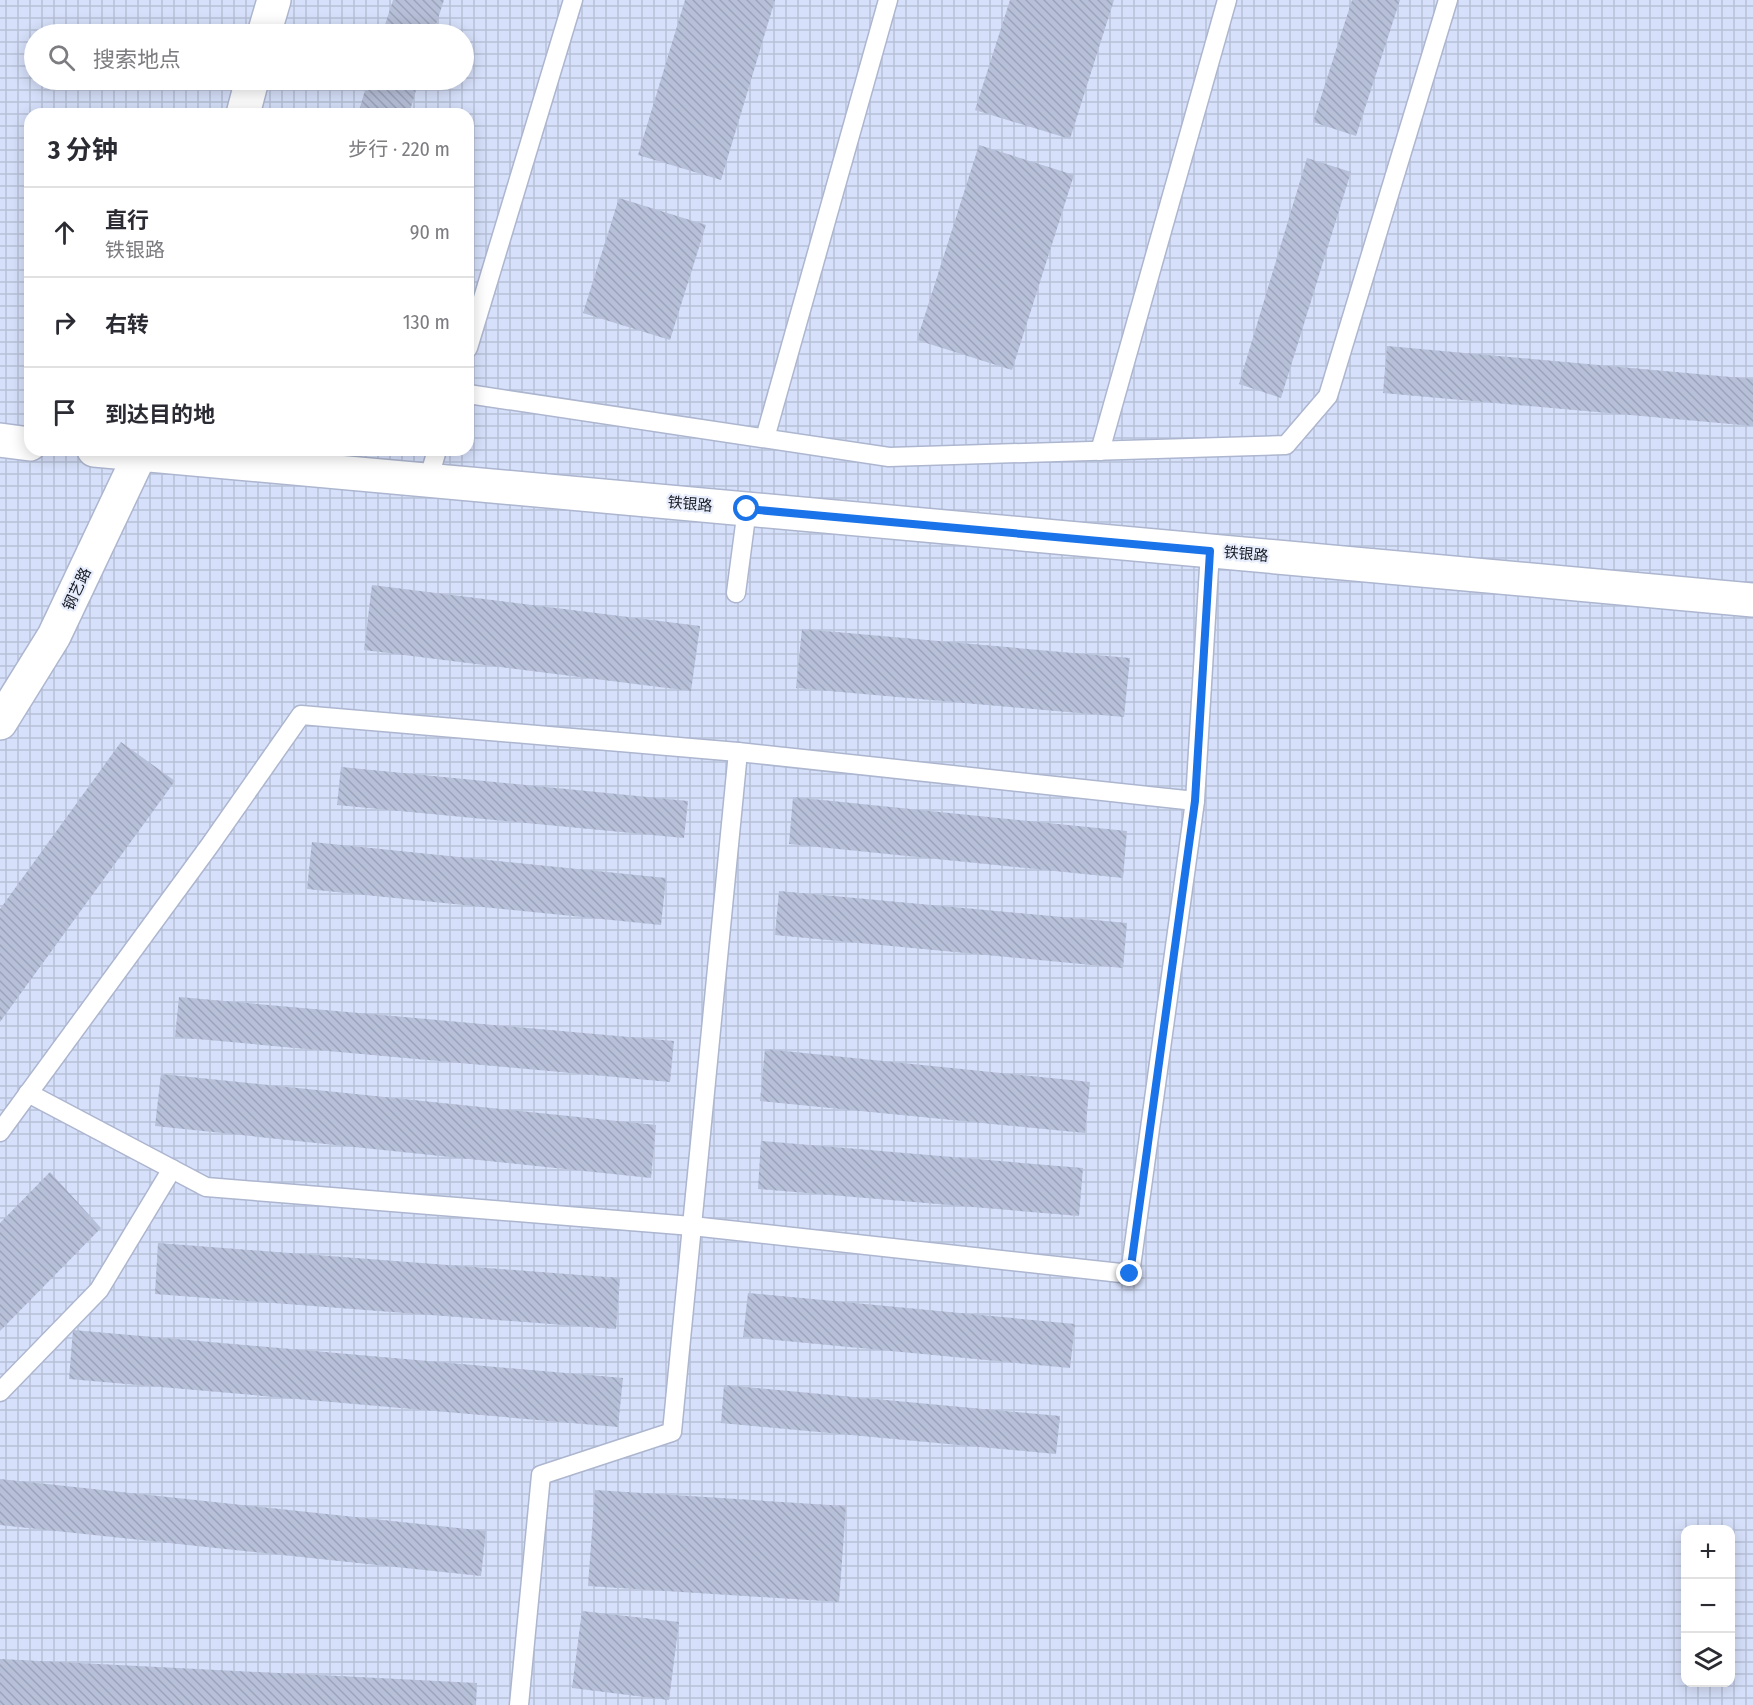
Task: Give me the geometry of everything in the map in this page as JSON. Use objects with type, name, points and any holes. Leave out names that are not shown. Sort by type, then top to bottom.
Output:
[{"type":"main road","points":[[267,24],[274,0]]},
{"type":"main road","points":[[245,108],[249,90]]},
{"type":"main road","points":[[0,441],[24,443]]},
{"type":"main road","name":"钢艺路","points":[[0,723],[54,636],[139,456]]},
{"type":"main road","name":"铁银路","points":[[231,456],[433,465],[747,509],[1753,600]]},
{"type":"lane","points":[[474,328],[573,0]]},
{"type":"lane","points":[[765,438],[888,0]]},
{"type":"lane","points":[[1100,451],[1227,0]]},
{"type":"lane","points":[[474,395],[889,457],[1287,445],[1328,396],[1448,0]]},
{"type":"lane","points":[[736,593],[747,509]]},
{"type":"lane","points":[[28,1093],[206,1187],[692,1226],[1130,1274],[1195,801],[1210,551]]},
{"type":"lane","points":[[0,1132],[203,854],[301,715],[738,752],[1195,801]]},
{"type":"lane","points":[[519,1705],[541,1475],[672,1432],[738,752]]},
{"type":"lane","points":[[0,1392],[99,1290],[172,1169]]},
{"type":"shaded area","points":[[0,0],[1753,0],[1753,1705],[0,1705]]},
{"type":"building","points":[[393,0],[444,0],[436,24],[385,24]]},
{"type":"building","points":[[685,0],[775,0],[721,180],[638,155]]},
{"type":"building","points":[[1010,0],[1114,0],[1070,139],[975,110]]},
{"type":"building","points":[[1352,0],[1400,0],[1356,136],[1313,122]]},
{"type":"building","points":[[365,90],[416,90],[411,108],[360,108]]},
{"type":"building","points":[[979,145],[1074,175],[1012,370],[917,340]]},
{"type":"building","points":[[1307,158],[1351,172],[1281,398],[1239,384]]},
{"type":"building","points":[[619,198],[706,225],[670,340],[583,313]]},
{"type":"building","points":[[1387,346],[1753,379],[1753,426],[1383,393]]},
{"type":"building","points":[[372,585],[700,626],[691,691],[364,650]]},
{"type":"building","points":[[802,629],[1130,658],[1124,717],[796,688]]},
{"type":"building","points":[[121,742],[175,781],[0,1022],[0,909]]},
{"type":"building","points":[[341,767],[688,801],[684,838],[337,805]]},
{"type":"building","points":[[793,797],[1127,831],[1123,878],[789,844]]},
{"type":"building","points":[[312,842],[666,878],[661,925],[307,889]]},
{"type":"building","points":[[779,891],[1127,923],[1123,968],[775,935]]},
{"type":"building","points":[[179,997],[674,1041],[670,1082],[175,1037]]},
{"type":"building","points":[[765,1049],[1090,1082],[1085,1133],[760,1101]]},
{"type":"building","points":[[161,1074],[656,1125],[651,1178],[155,1126]]},
{"type":"building","points":[[761,1141],[1083,1168],[1079,1216],[758,1189]]},
{"type":"building","points":[[50,1172],[101,1228],[0,1331],[0,1223]]},
{"type":"building","points":[[158,1243],[620,1278],[616,1329],[155,1294]]},
{"type":"building","points":[[748,1293],[1075,1324],[1070,1368],[743,1337]]},
{"type":"building","points":[[73,1330],[623,1378],[618,1427],[69,1379]]},
{"type":"building","points":[[724,1385],[1060,1416],[1056,1454],[721,1423]]},
{"type":"building","points":[[0,1479],[486,1531],[481,1576],[0,1525]]},
{"type":"building","points":[[595,1490],[846,1506],[839,1602],[588,1586]]},
{"type":"building","points":[[582,1611],[679,1622],[669,1700],[572,1688]]},
{"type":"building","points":[[0,1659],[477,1683],[476,1705],[0,1705]]},
{"type":"route","points":[[747,509],[1210,551],[1195,801],[1130,1274]]}]
